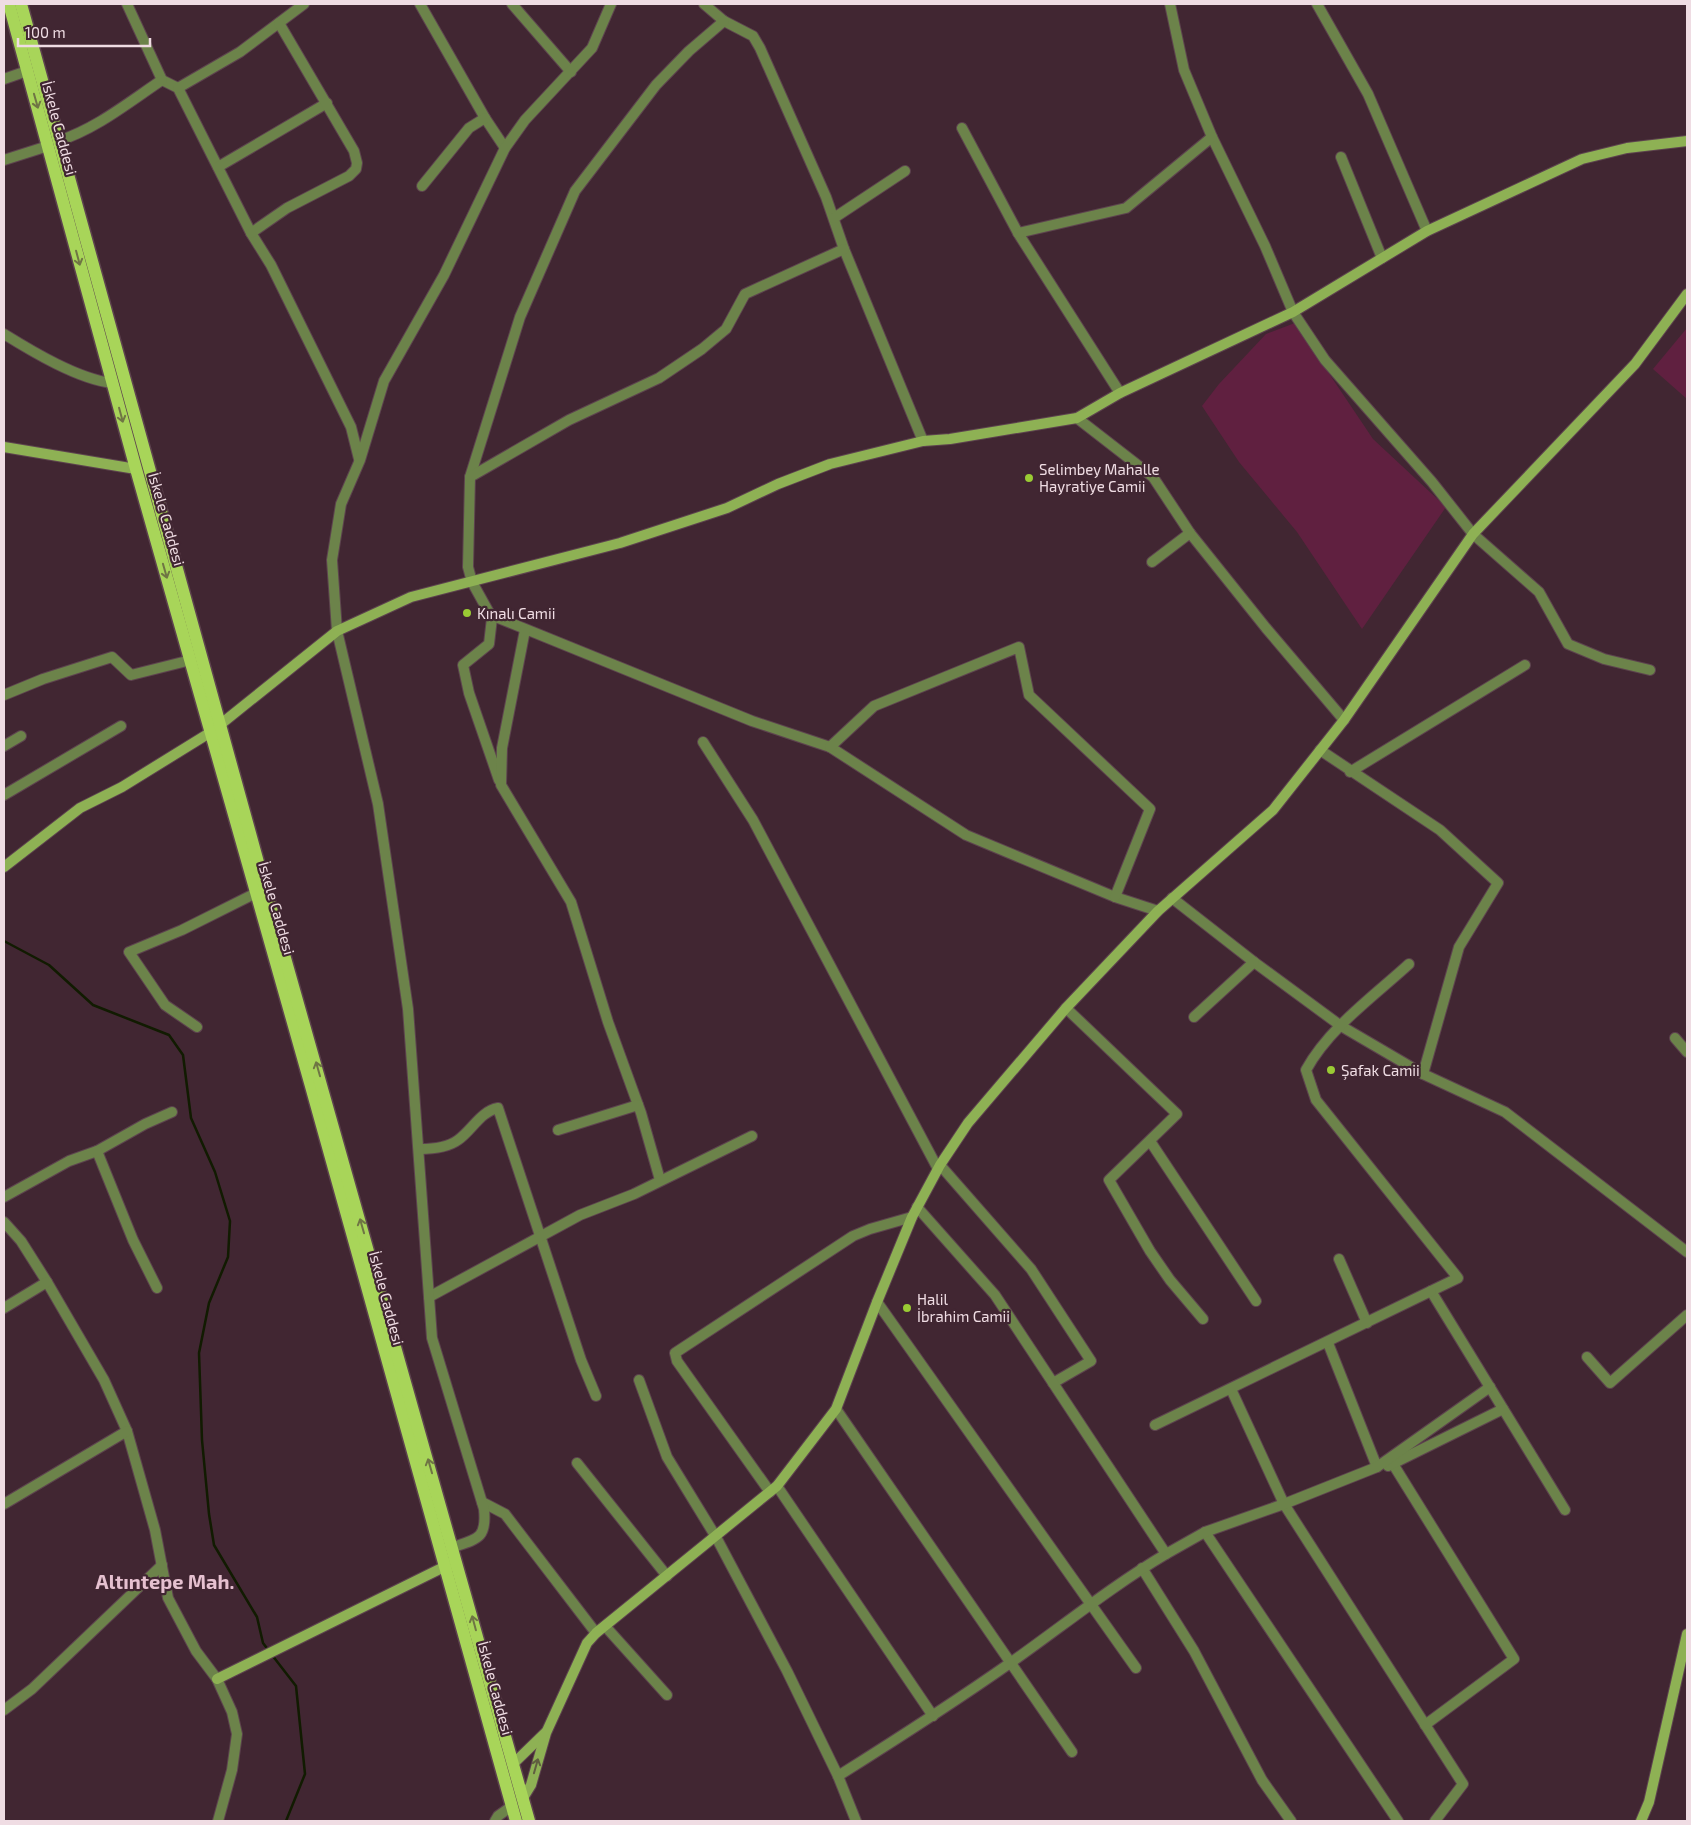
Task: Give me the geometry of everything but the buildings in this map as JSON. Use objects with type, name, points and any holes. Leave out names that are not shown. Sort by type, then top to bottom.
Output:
[{"type":"main road","name":"İskele Caddesi","points":[[9,4],[27,71],[53,144],[112,383],[191,660],[216,729],[516,1821]]},
{"type":"main road","points":[[21,4],[53,144],[216,729]]},
{"type":"main road","points":[[260,891],[457,1560],[530,1821]]},
{"type":"street","points":[[127,4],[162,80],[178,88],[252,233],[271,265],[351,427],[360,460]]},
{"type":"street","points":[[178,88],[240,52],[304,4]]},
{"type":"street","points":[[420,4],[485,118],[506,148]]},
{"type":"street","points":[[512,4],[571,72]]},
{"type":"street","points":[[453,1547],[479,1538],[484,1531],[485,1520],[482,1502],[432,1338],[420,1149],[408,1010],[378,804],[338,631],[332,560],[341,504],[360,460],[384,381],[444,275],[506,148],[526,120],[592,48],[609,4]]},
{"type":"street","points":[[704,4],[724,21],[753,36],[760,48],[834,218],[844,249],[923,441]]},
{"type":"street","points":[[1170,4],[1184,70],[1212,136],[1265,246],[1293,312],[1325,360],[1432,482],[1473,534],[1539,592],[1568,644],[1604,659],[1650,670]]},
{"type":"street","points":[[1317,4],[1368,94],[1427,231]]},
{"type":"street","points":[[660,1180],[638,1105],[608,1022],[571,902],[501,786],[469,692],[464,665],[489,644],[492,618],[472,582],[468,567],[470,477],[520,317],[575,191],[656,86],[689,51],[724,21]]},
{"type":"street","points":[[252,233],[288,208],[349,176],[356,169],[357,163],[354,151],[279,23]]},
{"type":"street","points":[[4,79],[27,71]]},
{"type":"street","points":[[4,160],[73,136],[162,80]]},
{"type":"street","points":[[218,167],[327,103]]},
{"type":"street","points":[[422,186],[469,128],[485,118]]},
{"type":"street","points":[[962,128],[1018,233],[1120,393]]},
{"type":"street","points":[[1018,233],[1126,208],[1212,136]]},
{"type":"street","points":[[4,867],[80,808],[122,786],[216,729],[338,631],[411,597],[620,543],[727,508],[778,484],[830,464],[923,441],[950,439],[1077,418],[1120,393],[1293,312],[1427,231],[1582,159],[1627,148],[1687,141]]},
{"type":"street","points":[[1341,157],[1382,258]]},
{"type":"street","points":[[834,218],[905,171]]},
{"type":"street","points":[[470,477],[569,420],[659,378],[702,349],[726,329],[745,294],[844,249]]},
{"type":"street","points":[[523,1798],[531,1785],[546,1733],[584,1650],[596,1633],[774,1489],[836,1409],[912,1217],[939,1167],[968,1123],[1066,1008],[1158,911],[1273,810],[1344,720],[1473,534],[1635,364],[1687,294]]},
{"type":"street","points":[[4,334],[41,356],[101,382],[112,383]]},
{"type":"street","points":[[1077,418],[1153,477],[1190,533],[1266,628],[1344,720]]},
{"type":"street","points":[[4,447],[136,469]]},
{"type":"street","points":[[1152,562],[1190,533]]},
{"type":"street","points":[[492,618],[496,617],[752,721],[830,747],[966,835],[1115,896],[1158,911]]},
{"type":"street","points":[[501,786],[502,748],[525,630]]},
{"type":"street","points":[[830,747],[874,706],[1019,648],[1029,694],[1150,809],[1115,896]]},
{"type":"street","points":[[4,695],[43,679],[112,657],[131,676],[191,660]]},
{"type":"street","points":[[1350,772],[1525,664]]},
{"type":"street","points":[[4,795],[121,726]]},
{"type":"street","points":[[4,746],[21,736]]},
{"type":"street","points":[[703,742],[753,820],[939,1167],[1031,1269],[1091,1360],[1053,1383]]},
{"type":"street","points":[[1320,750],[1350,772],[1440,830],[1498,882],[1459,947],[1423,1074]]},
{"type":"street","points":[[197,1027],[164,1005],[129,952],[182,930],[260,891]]},
{"type":"street","points":[[1172,898],[1254,962],[1341,1026],[1423,1074],[1505,1112],[1687,1252]]},
{"type":"street","points":[[1194,1017],[1254,962]]},
{"type":"street","points":[[1155,1425],[1328,1343],[1458,1278],[1316,1100],[1306,1070],[1314,1055],[1341,1026],[1409,964]]},
{"type":"street","points":[[1066,1008],[1177,1114],[1109,1180],[1150,1251],[1170,1280],[1203,1318]]},
{"type":"street","points":[[1676,1038],[1687,1052]]},
{"type":"street","points":[[558,1130],[638,1105]]},
{"type":"street","points":[[420,1149],[447,1146],[458,1140],[490,1110],[498,1108],[582,1360],[596,1396]]},
{"type":"street","points":[[4,1197],[69,1161],[97,1151],[145,1124],[172,1112]]},
{"type":"street","points":[[429,1297],[580,1215],[634,1194],[752,1136]]},
{"type":"street","points":[[1150,1141],[1256,1301]]},
{"type":"street","points":[[97,1151],[133,1240],[157,1288]]},
{"type":"street","points":[[917,1207],[995,1296],[1166,1554]]},
{"type":"street","points":[[912,1217],[853,1236],[675,1353],[677,1361],[774,1489],[932,1716]]},
{"type":"street","points":[[4,1222],[20,1240],[47,1282],[104,1380],[127,1431],[155,1530],[168,1598],[196,1651],[217,1679],[232,1712],[237,1734],[232,1770],[218,1821]]},
{"type":"street","points":[[1339,1259],[1367,1323]]},
{"type":"street","points":[[4,1308],[47,1282]]},
{"type":"street","points":[[1431,1291],[1565,1510]]},
{"type":"street","points":[[877,1302],[1136,1668]]},
{"type":"street","points":[[1587,1357],[1610,1382],[1687,1315]]},
{"type":"street","points":[[1328,1343],[1377,1467]]},
{"type":"street","points":[[639,1380],[667,1457],[716,1537],[787,1671],[838,1776],[856,1821]]},
{"type":"street","points":[[838,1776],[932,1716],[1011,1662],[1142,1568],[1205,1532],[1284,1504],[1377,1467],[1490,1387]]},
{"type":"street","points":[[1232,1389],[1284,1504],[1463,1784],[1435,1821]]},
{"type":"street","points":[[836,1409],[1072,1752]]},
{"type":"street","points":[[1340,1490],[1503,1409]]},
{"type":"street","points":[[4,1504],[127,1431]]},
{"type":"street","points":[[577,1463],[667,1576]]},
{"type":"street","points":[[1393,1464],[1514,1659],[1425,1725]]},
{"type":"street","points":[[482,1502],[505,1514],[596,1633]]},
{"type":"street","points":[[1205,1532],[1398,1821]]},
{"type":"street","points":[[217,1679],[457,1560]]},
{"type":"street","points":[[4,1710],[32,1689],[162,1565]]},
{"type":"street","points":[[1142,1568],[1194,1651],[1262,1780],[1291,1821]]},
{"type":"street","points":[[605,1626],[667,1695]]},
{"type":"street","points":[[1641,1821],[1649,1802],[1687,1634]]},
{"type":"street","points":[[514,1764],[546,1733]]},
{"type":"street","points":[[495,1821],[498,1816],[512,1806]]},
{"type":"shaded area","points":[[1295,323],[1373,439],[1446,507],[1362,629],[1297,532],[1239,462],[1202,406],[1219,384],[1266,334]]},
{"type":"shaded area","points":[[1687,328],[1687,399],[1653,369]]},
{"type":"waterway","points":[[4,941],[49,965],[93,1005],[169,1035],[183,1055],[191,1118],[215,1172],[230,1221],[228,1257],[209,1303],[199,1353],[202,1440],[209,1514],[214,1545],[257,1617],[263,1643],[269,1651]]},
{"type":"waterway","points":[[272,1655],[296,1686],[305,1774],[286,1821]]},
{"type":"place","name":"Selimbey Mahalle Hayratiye Camii","points":[[1029,478]]},
{"type":"place","name":"Kınalı Camii","points":[[467,613]]},
{"type":"place","name":"Şafak Camii","points":[[1331,1070]]},
{"type":"place","name":"Halil İbrahim Camii","points":[[907,1308]]},
{"type":"district","name":"Altıntepe Mah.","points":[[165,1581]]}]
